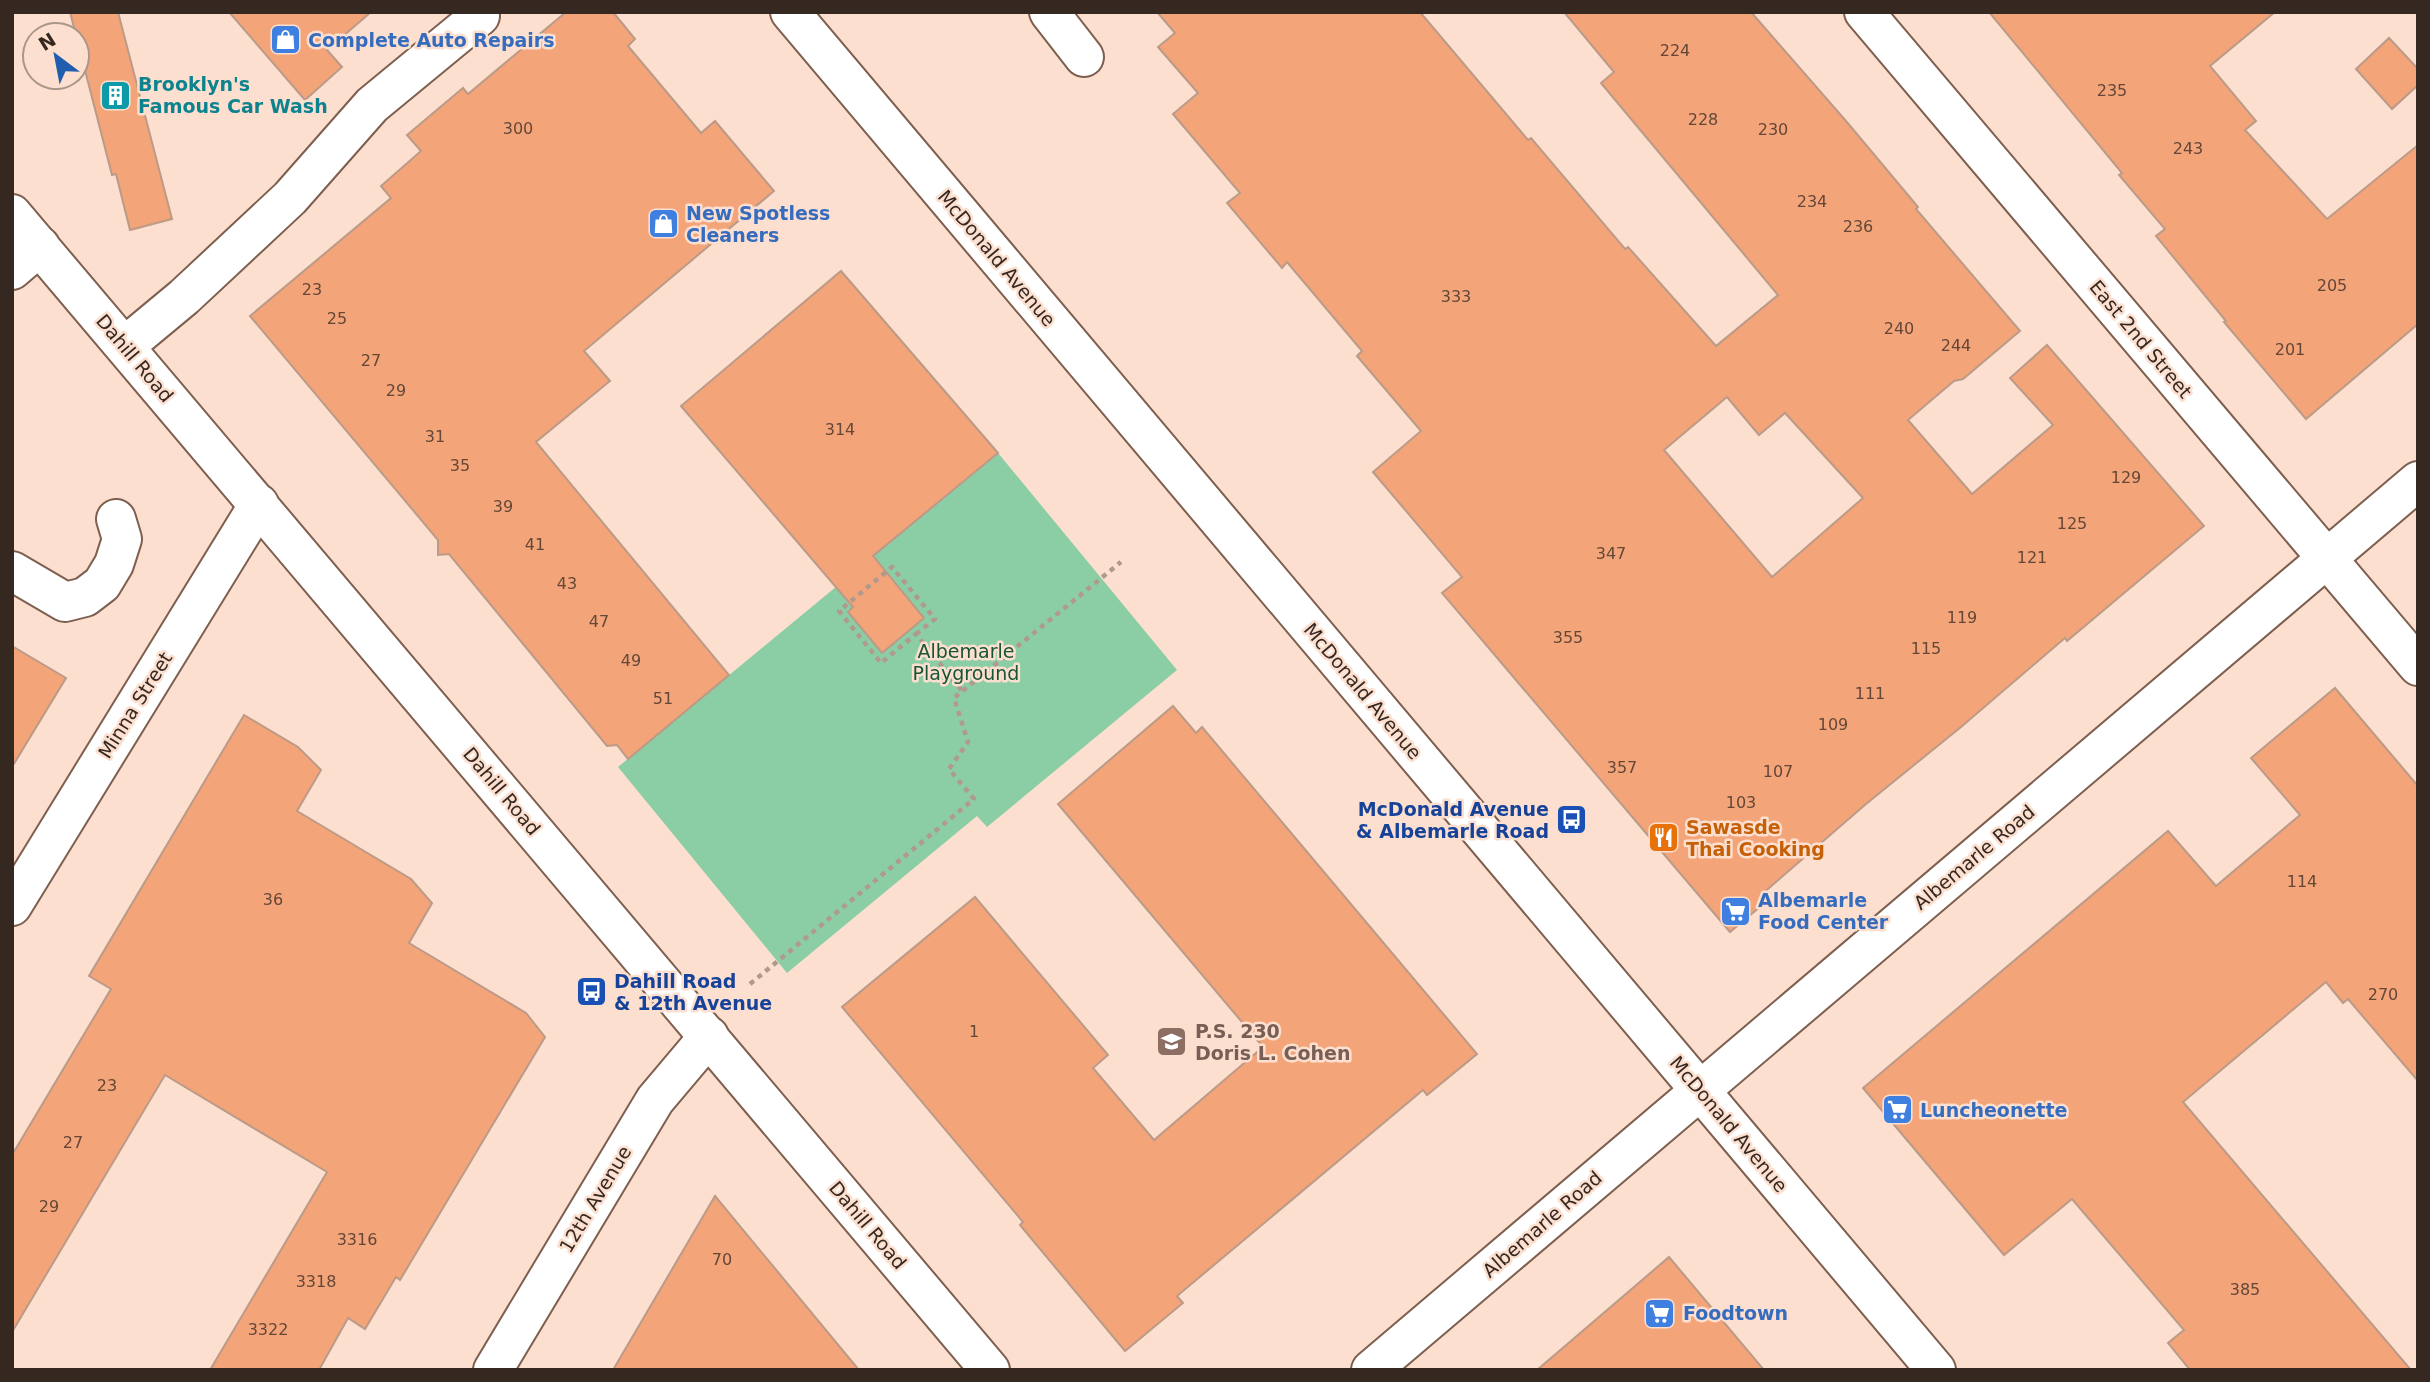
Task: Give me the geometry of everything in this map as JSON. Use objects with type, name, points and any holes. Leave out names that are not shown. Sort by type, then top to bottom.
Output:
[{"type":"street","name":"McDonald Avenue","points":[[790,12],[1936,1370]]},
{"type":"street","points":[[1049,12],[1084,57]]},
{"type":"street","name":"East 2nd Street","points":[[1864,12],[2418,666]]},
{"type":"street","points":[[125,346],[184,297],[290,198],[372,105],[480,16]]},
{"type":"street","name":"Dahill Road","points":[[12,214],[26,258],[125,346],[990,1370]]},
{"type":"street","name":"Albemarle Road","points":[[1371,1370],[2418,481]]},
{"type":"street","name":"Minna Street","points":[[12,906],[259,504]]},
{"type":"street","points":[[12,571],[65,602],[85,597],[102,584],[114,564],[122,538],[116,519]]},
{"type":"street","name":"12th Avenue","points":[[493,1370],[655,1100],[709,1036]]},
{"type":"path","points":[[750,984],[974,799],[949,769],[968,742],[954,698],[1121,562]]},
{"type":"path","points":[[892,567],[934,619],[916,635],[881,663],[839,611],[892,567]]},
{"type":"path","points":[[916,635],[963,692]]},
{"type":"green space","name":"Albemarle Playground","points":[[998,453],[1177,670],[987,827],[977,816],[787,973],[618,767]]},
{"type":"building","name":"Brooklyn's Famous Car Wash","points":[[70,12],[118,12],[172,219],[130,230],[116,174],[112,175],[90,91],[91,21],[72,21]]},
{"type":"building","name":"Complete Auto Repairs","points":[[229,12],[371,12],[327,50],[342,67],[305,100]]},
{"type":"building","points":[[566,12],[613,12],[635,39],[628,46],[701,133],[715,121],[774,191],[584,351],[610,381],[536,442],[729,675],[628,759],[617,745],[607,746],[449,554],[438,555],[438,540],[250,316],[391,198],[381,186],[421,151],[407,135],[463,88],[468,94]]},
{"type":"building","points":[[1157,12],[1420,12],[1528,140],[1531,138],[1625,249],[1628,247],[1716,346],[1778,295],[1601,83],[1614,72],[1564,12],[1751,12],[1846,121],[1918,207],[1916,209],[2020,331],[1963,379],[1954,381],[1908,420],[1972,494],[2053,425],[2010,378],[2047,345],[2204,526],[1866,804],[1761,895],[1767,901],[1730,932],[1442,593],[1462,577],[1373,472],[1421,431],[1357,356],[1362,351],[1287,262],[1282,268],[1227,203],[1240,193],[1173,114],[1198,93],[1158,47],[1175,33]],"holes":[[[1727,397],[1759,435],[1785,413],[1863,498],[1772,577],[1664,450]]]},
{"type":"building","points":[[1989,12],[2275,12],[2210,66],[2256,121],[2245,130],[2327,219],[2418,145],[2418,324],[2306,419],[2156,236],[2165,229],[2119,175],[2122,173]]},
{"type":"building","points":[[2389,38],[2418,69],[2418,85],[2392,109],[2356,69]]},
{"type":"building","points":[[841,271],[998,453],[873,556],[924,618],[882,653],[848,612],[853,607],[681,406]]},
{"type":"building","points":[[12,646],[66,678],[12,767]]},
{"type":"building","points":[[2335,688],[2418,786],[2418,1081],[2348,999],[2343,1003],[2326,982],[2183,1102],[2411,1370],[2190,1370],[2168,1343],[2184,1330],[2072,1199],[2004,1255],[1863,1088],[2168,831],[2216,886],[2300,815],[2251,758]]},
{"type":"building","points":[[1173,706],[1196,733],[1202,727],[1477,1054],[1427,1095],[1423,1090],[1177,1296],[1183,1303],[1125,1351],[1020,1225],[1023,1222],[842,1007],[975,897],[1108,1055],[1093,1068],[1154,1140],[1263,1047],[1058,804]]},
{"type":"building","points":[[244,715],[298,747],[321,770],[297,811],[411,879],[432,903],[409,943],[526,1013],[545,1037],[400,1280],[396,1277],[365,1329],[348,1318],[319,1370],[210,1370],[327,1172],[165,1075],[12,1332],[12,1155],[111,989],[89,976]]},
{"type":"building","points":[[715,1196],[859,1370],[613,1370]]},
{"type":"building","name":"Foodtown","points":[[1669,1257],[1764,1370],[1537,1370]]},
{"type":"place","name":"Complete Auto Repairs","points":[[285,40]]},
{"type":"place","name":"Brooklyn's Famous Car Wash","points":[[115,95]]},
{"type":"place","name":"New Spotless Cleaners","points":[[663,224]]},
{"type":"place","name":"McDonald Avenue & Albemarle Road","points":[[1572,820]]},
{"type":"place","name":"Sawasde Thai Cooking","points":[[1663,838]]},
{"type":"place","name":"Albemarle Food Center","points":[[1735,911]]},
{"type":"place","name":"Dahill Road & 12th Avenue","points":[[591,992]]},
{"type":"place","name":"P.S. 230 Doris L. Cohen","points":[[1172,1042]]},
{"type":"place","name":"Luncheonette","points":[[1897,1110]]},
{"type":"place","name":"Foodtown","points":[[1660,1313]]}]
